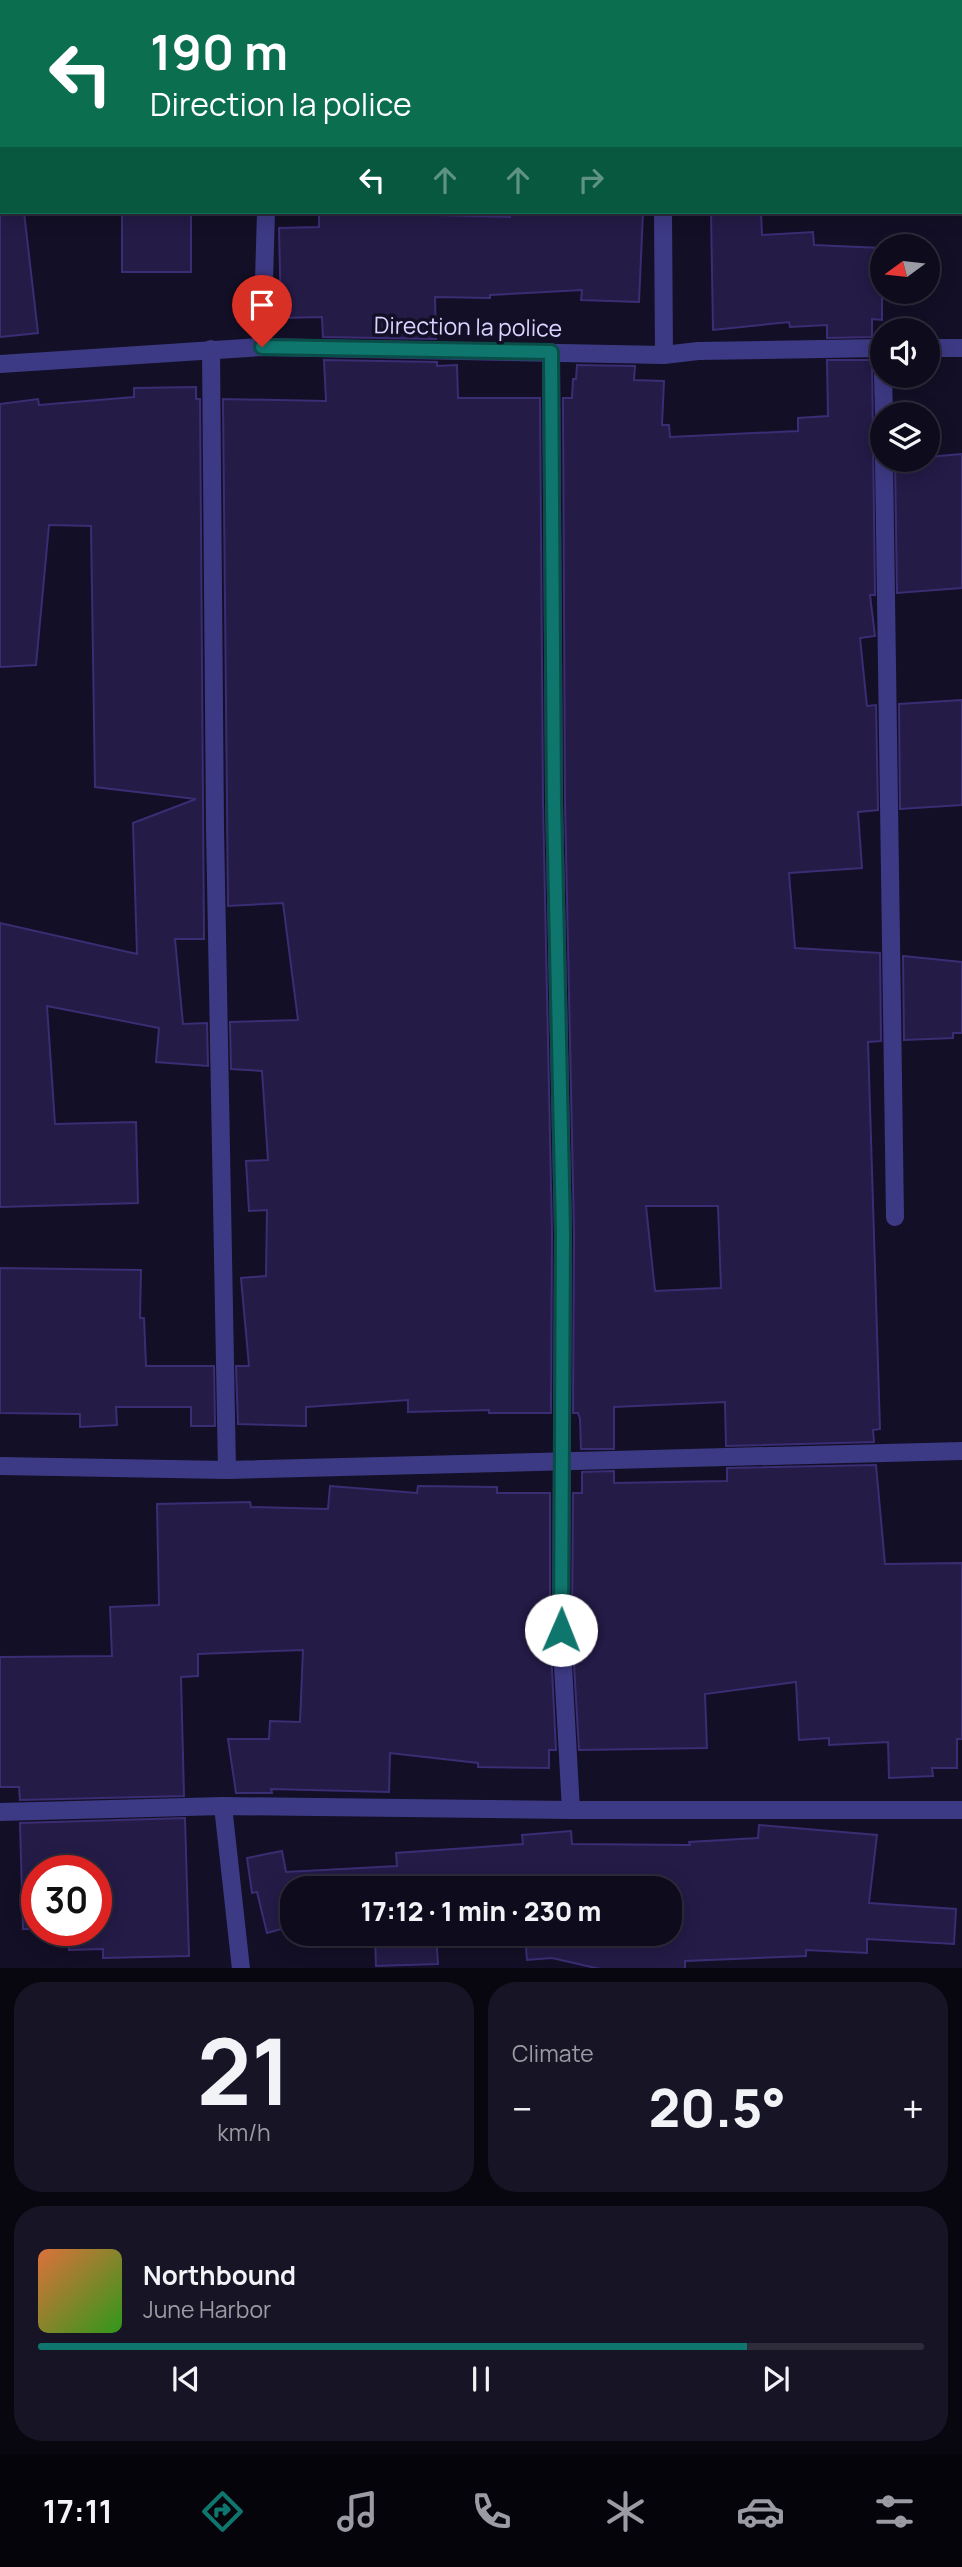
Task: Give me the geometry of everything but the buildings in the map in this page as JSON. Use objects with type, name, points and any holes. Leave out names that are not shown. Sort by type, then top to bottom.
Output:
[{"type":"street","points":[[262,347],[266,214]]},
{"type":"street","points":[[663,214],[664,355]]},
{"type":"street","name":"Direction la police","points":[[0,364],[262,347],[664,355],[698,351],[870,348]]},
{"type":"street","points":[[940,348],[962,348]]},
{"type":"street","points":[[211,349],[215,828],[227,1470]]},
{"type":"street","points":[[551,352],[554,803],[563,1233],[561,1630],[570,1810]]},
{"type":"street","points":[[884,472],[895,1217]]},
{"type":"street","points":[[0,1466],[227,1470],[962,1451]]},
{"type":"street","points":[[223,1805],[241,1968]]},
{"type":"street","points":[[0,1812],[223,1805],[570,1810],[962,1810]]},
{"type":"route","points":[[262,347],[551,352],[554,803],[563,1233],[561,1630]]}]
